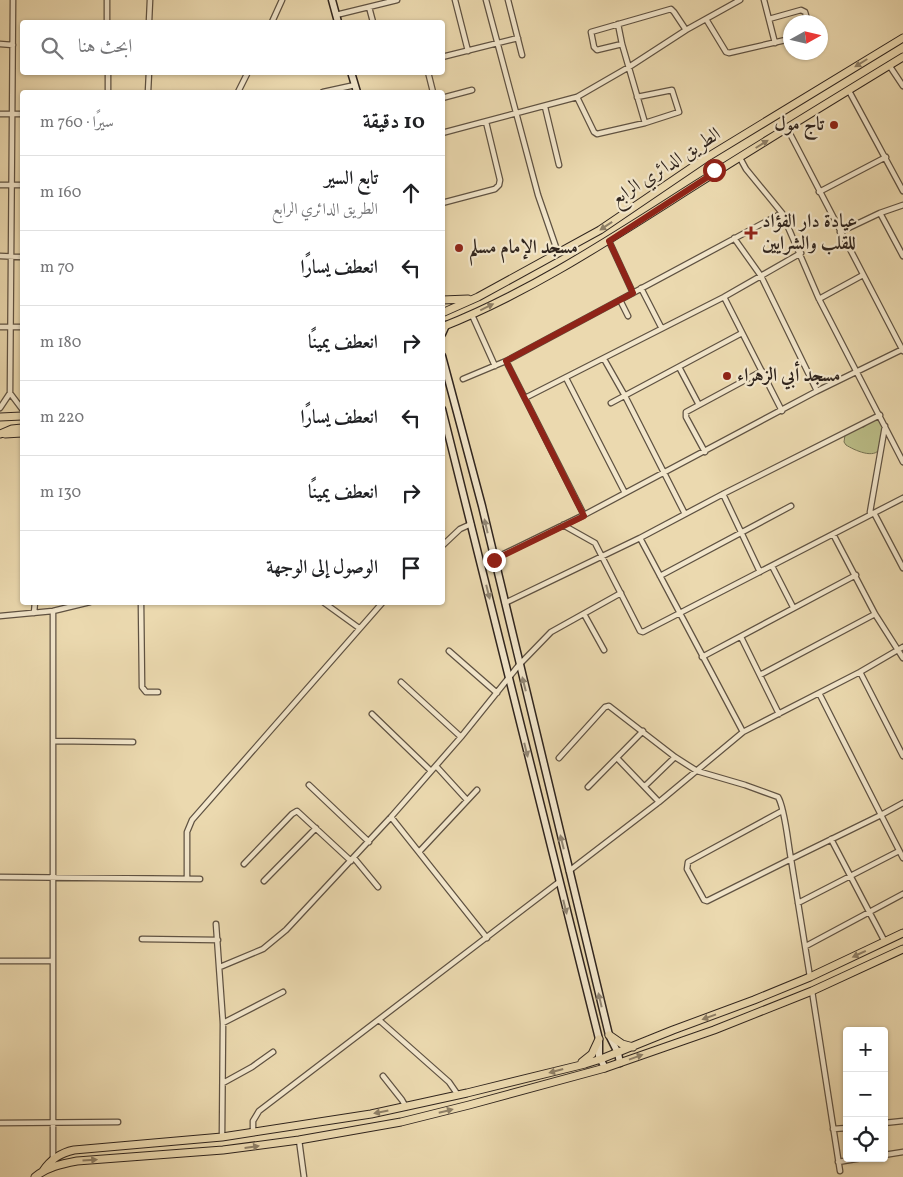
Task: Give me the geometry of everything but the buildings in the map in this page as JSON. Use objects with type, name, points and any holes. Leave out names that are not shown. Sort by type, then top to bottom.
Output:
[{"type":"main road","points":[[332,0],[337,20]]},
{"type":"main road","name":"الطريق الدائري الرابع","points":[[445,312],[478,297],[600,230],[706,158],[903,38]]},
{"type":"main road","name":"الطريق الدائري الرابع","points":[[445,326],[472,315],[517,292],[609,241],[714,173],[903,57]]},
{"type":"main road","points":[[352,75],[356,90]]},
{"type":"main road","points":[[728,145],[731,154],[739,158]]},
{"type":"main road","points":[[706,158],[712,165],[714,173]]},
{"type":"main road","points":[[445,300],[453,301],[478,297]]},
{"type":"main road","points":[[445,368],[494,560],[609,1035],[618,1053],[620,1063]]},
{"type":"main road","points":[[3,417],[20,416]]},
{"type":"main road","points":[[3,417],[14,421],[20,420]]},
{"type":"main road","points":[[445,421],[599,1039],[601,1059],[605,1068]]},
{"type":"main road","points":[[0,434],[20,428]]},
{"type":"main road","points":[[0,434],[20,433]]},
{"type":"main road","points":[[35,1177],[63,1153],[74,1150],[222,1137],[332,1121],[406,1107],[601,1059],[810,977],[903,933]]},
{"type":"main road","points":[[53,1163],[223,1150],[299,1140],[401,1122],[538,1088],[620,1063],[759,1013],[903,949]]},
{"type":"main road","points":[[599,1039],[604,1039],[609,1035]]},
{"type":"main road","points":[[609,1035],[622,1044],[634,1047]]},
{"type":"main road","points":[[578,1065],[592,1054],[599,1039]]},
{"type":"street","points":[[0,408],[10,393],[13,0]]},
{"type":"street","points":[[107,0],[107,20]]},
{"type":"street","points":[[149,20],[150,0]]},
{"type":"street","points":[[273,20],[282,0]]},
{"type":"street","points":[[336,15],[397,0]]},
{"type":"street","points":[[455,0],[468,51]]},
{"type":"street","points":[[486,0],[538,195],[558,253]]},
{"type":"street","points":[[508,0],[522,55]]},
{"type":"street","points":[[445,132],[545,107],[576,97],[629,68],[686,30],[740,0]]},
{"type":"street","points":[[764,0],[775,43]]},
{"type":"street","points":[[369,7],[372,20]]},
{"type":"street","points":[[622,44],[596,50],[591,35],[593,31],[672,9],[686,30]]},
{"type":"street","points":[[784,15],[801,10],[806,15]]},
{"type":"street","points":[[770,19],[783,15]]},
{"type":"street","points":[[706,19],[727,53],[733,54],[783,41]]},
{"type":"street","points":[[618,24],[645,123]]},
{"type":"street","points":[[445,56],[518,38]]},
{"type":"street","points":[[0,44],[13,44]]},
{"type":"street","points":[[889,66],[903,86]]},
{"type":"street","points":[[108,75],[108,90]]},
{"type":"street","points":[[148,90],[149,75]]},
{"type":"street","points":[[239,90],[246,75]]},
{"type":"street","points":[[429,75],[432,90]]},
{"type":"street","points":[[332,90],[355,85]]},
{"type":"street","points":[[445,97],[472,90]]},
{"type":"street","points":[[576,97],[594,132],[597,134],[645,123],[679,112],[672,90],[637,97]]},
{"type":"street","points":[[849,91],[903,191]]},
{"type":"street","points":[[545,107],[559,165]]},
{"type":"street","points":[[0,114],[20,114]]},
{"type":"street","points":[[445,202],[498,187],[500,180],[486,122]]},
{"type":"street","points":[[481,565],[584,516],[817,391],[903,350],[862,275],[787,128]]},
{"type":"street","points":[[819,192],[886,157]]},
{"type":"street","points":[[739,158],[782,212],[819,299],[903,462]]},
{"type":"street","points":[[0,185],[20,185]]},
{"type":"street","points":[[840,232],[880,213],[903,205]]},
{"type":"street","points":[[463,379],[506,361],[782,212]]},
{"type":"street","points":[[880,213],[903,256]]},
{"type":"street","points":[[734,238],[761,276],[817,391]]},
{"type":"street","points":[[609,241],[633,293]]},
{"type":"street","points":[[525,398],[604,359],[661,327],[724,297],[801,254]]},
{"type":"street","points":[[0,256],[20,257]]},
{"type":"street","points":[[819,299],[862,275]]},
{"type":"street","points":[[640,288],[661,327]]},
{"type":"street","points":[[724,297],[782,411]]},
{"type":"street","points":[[620,300],[628,316]]},
{"type":"street","points":[[472,315],[495,366]]},
{"type":"street","points":[[0,327],[20,327]]},
{"type":"street","points":[[611,403],[742,333]]},
{"type":"street","points":[[604,359],[685,514]]},
{"type":"street","points":[[506,361],[584,516]]},
{"type":"street","points":[[679,367],[699,405]]},
{"type":"street","points":[[704,452],[685,415],[686,412],[762,371]]},
{"type":"street","points":[[566,378],[625,493]]},
{"type":"street","points":[[10,393],[20,406]]},
{"type":"street","points":[[504,603],[640,538],[722,494],[880,415]]},
{"type":"street","points":[[885,426],[870,512],[874,513],[903,568]]},
{"type":"street","points":[[722,494],[760,572]]},
{"type":"street","points":[[563,525],[593,540],[640,630],[643,632],[903,498]]},
{"type":"street","points":[[660,576],[790,506]]},
{"type":"street","points":[[445,543],[456,533],[471,524]]},
{"type":"street","points":[[833,534],[875,614],[901,648],[903,658]]},
{"type":"street","points":[[640,538],[743,732]]},
{"type":"street","points":[[896,554],[903,550]]},
{"type":"street","points":[[772,566],[793,607]]},
{"type":"street","points":[[702,657],[856,575]]},
{"type":"street","points":[[220,967],[254,954],[272,943],[286,930],[369,842],[461,738],[519,665],[551,632],[621,593]]},
{"type":"street","points":[[34,613],[35,605]]},
{"type":"street","points":[[0,616],[53,611],[75,605]]},
{"type":"street","points":[[141,605],[142,687],[146,692],[158,692]]},
{"type":"street","points":[[328,605],[359,628]]},
{"type":"street","points":[[187,879],[187,832],[192,820],[380,605]]},
{"type":"street","points":[[53,611],[53,1163]]},
{"type":"street","points":[[584,614],[604,650]]},
{"type":"street","points":[[760,675],[875,614]]},
{"type":"street","points":[[741,637],[779,714]]},
{"type":"street","points":[[569,871],[659,802],[743,732],[860,672],[901,648]]},
{"type":"street","points":[[450,651],[497,693]]},
{"type":"street","points":[[860,672],[903,756]]},
{"type":"street","points":[[401,682],[461,738]]},
{"type":"street","points":[[819,693],[903,858]]},
{"type":"street","points":[[560,758],[605,707],[609,706],[675,757],[697,771],[774,795],[780,800],[810,977]]},
{"type":"street","points":[[372,714],[432,771]]},
{"type":"street","points":[[588,787],[643,731]]},
{"type":"street","points":[[53,742],[134,742]]},
{"type":"street","points":[[645,786],[675,757]]},
{"type":"street","points":[[617,758],[659,802]]},
{"type":"street","points":[[436,766],[467,800]]},
{"type":"street","points":[[309,786],[369,842]]},
{"type":"street","points":[[419,852],[476,790]]},
{"type":"street","points":[[782,811],[688,862],[687,870],[701,898],[707,900],[903,803]]},
{"type":"street","points":[[244,864],[294,812],[300,812],[353,859],[378,887]]},
{"type":"street","points":[[391,817],[487,938]]},
{"type":"street","points":[[264,881],[316,828]]},
{"type":"street","points":[[831,839],[885,942]]},
{"type":"street","points":[[798,903],[899,851]]},
{"type":"street","points":[[0,877],[200,879]]},
{"type":"street","points":[[253,1132],[253,1121],[259,1111],[559,882]]},
{"type":"street","points":[[806,946],[903,894]]},
{"type":"street","points":[[216,924],[223,1023],[222,1137]]},
{"type":"street","points":[[142,939],[218,940]]},
{"type":"street","points":[[0,961],[52,961]]},
{"type":"street","points":[[812,991],[840,1171]]},
{"type":"street","points":[[223,1023],[284,992]]},
{"type":"street","points":[[379,1020],[449,1082],[458,1095]]},
{"type":"street","points":[[223,1083],[252,1067],[273,1052]]},
{"type":"street","points":[[383,1076],[406,1107]]},
{"type":"street","points":[[888,1123],[903,1121]]},
{"type":"street","points":[[0,1123],[118,1122]]},
{"type":"street","points":[[833,1129],[843,1128]]},
{"type":"street","points":[[299,1140],[304,1177]]},
{"type":"street","points":[[888,1154],[903,1152]]},
{"type":"street","points":[[838,1162],[843,1161]]},
{"type":"green space","points":[[878,418],[884,427],[881,446],[877,452],[864,453],[846,445],[844,442],[845,435],[855,428],[864,427],[872,420]]},
{"type":"place","name":"تاج مول","points":[[834,125]]},
{"type":"place","name":"عيادة دار الفؤاد للقلب والشرايين","points":[[751,233]]},
{"type":"place","name":"مسجد الإمام مسلم","points":[[459,248]]},
{"type":"place","name":"مسجد أبي الزهراء","points":[[727,376]]},
{"type":"route","points":[[494,560],[584,516],[506,361],[633,293],[609,241],[714,173],[714,170]]}]
